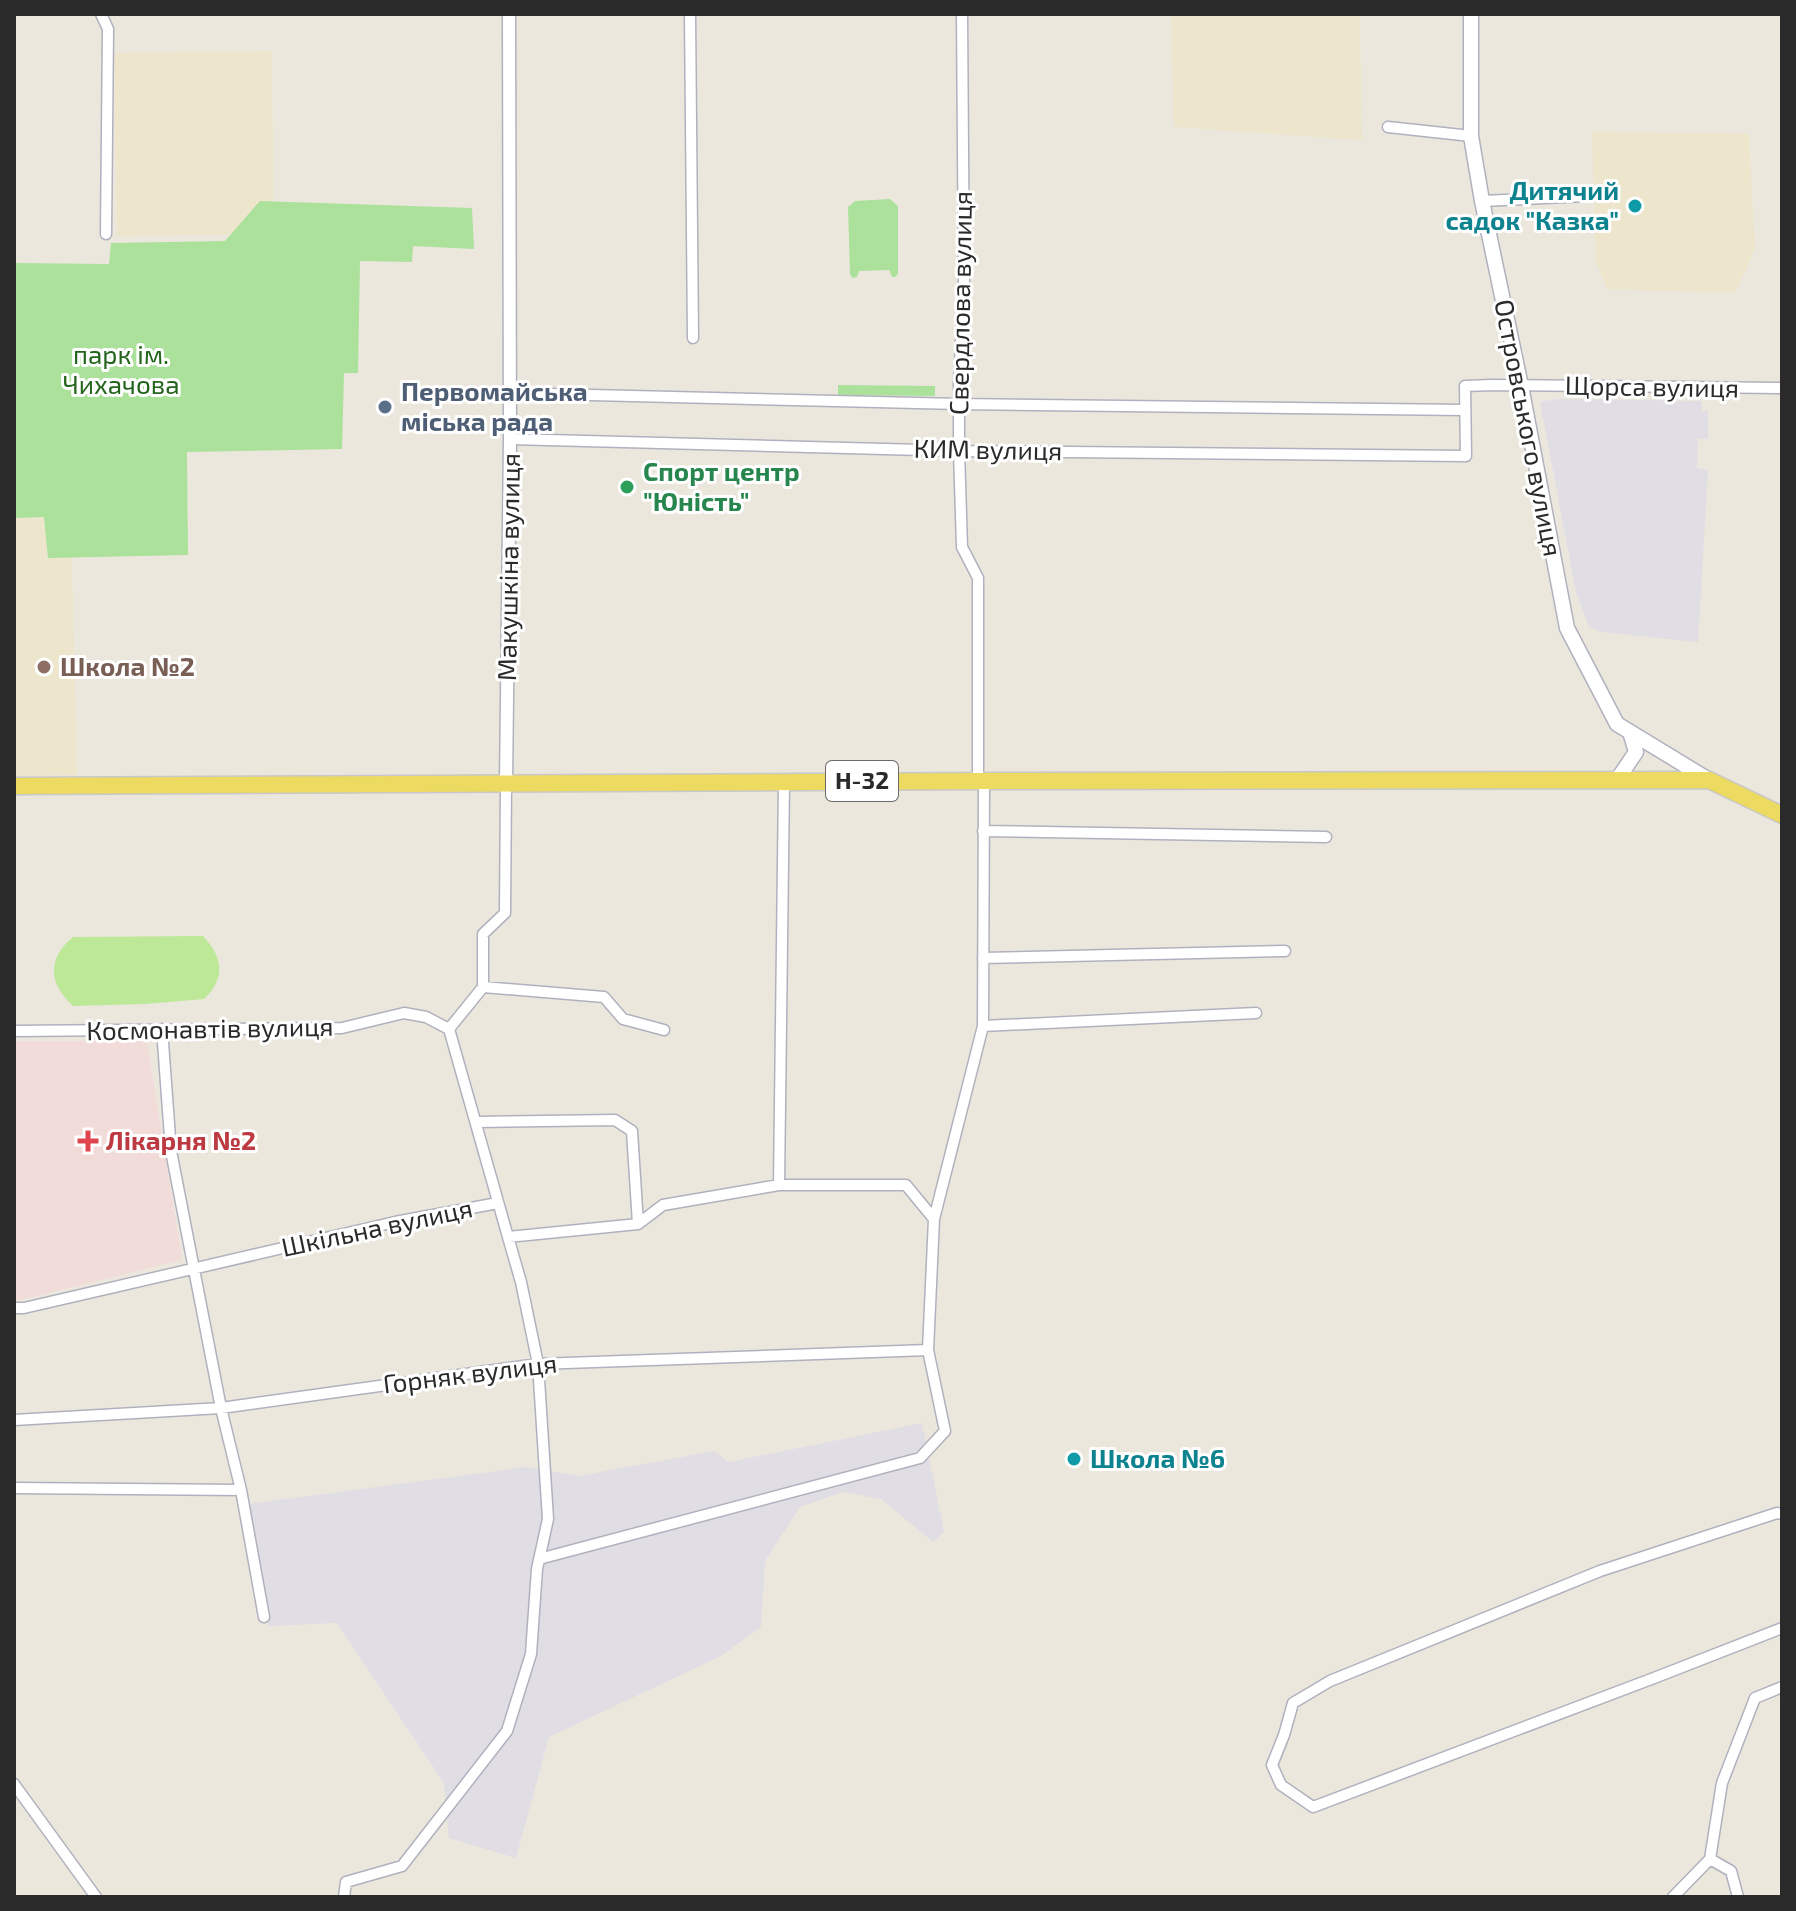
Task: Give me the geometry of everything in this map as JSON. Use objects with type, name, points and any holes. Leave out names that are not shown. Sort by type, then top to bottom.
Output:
[{"type":"main road","name":"Островського вулиця","points":[[1471,14],[1471,136],[1567,628],[1617,724],[1709,780]]},
{"type":"main road","points":[[1617,780],[1636,752],[1630,732]]},
{"type":"main road","name":"Н-32","points":[[14,786],[1709,780],[1782,815]]},
{"type":"street","points":[[101,14],[108,29],[106,234]]},
{"type":"street","name":"Макушкіна вулиця","points":[[506,784],[510,439],[509,14]]},
{"type":"street","points":[[690,14],[693,338]]},
{"type":"street","name":"Свердлова вулиця","points":[[539,1559],[920,1458],[945,1431],[928,1350],[934,1219],[983,1026],[978,578],[962,547],[959,451],[964,284],[962,14]]},
{"type":"street","points":[[1388,127],[1471,136]]},
{"type":"street","points":[[1482,201],[1607,195]]},
{"type":"street","name":"Щорса вулиця","points":[[1465,410],[1465,386],[1782,388]]},
{"type":"street","name":"КИМ вулиця","points":[[510,393],[959,404],[1465,410],[1466,456],[959,451],[510,439]]},
{"type":"street","points":[[779,1185],[784,782]]},
{"type":"street","points":[[498,1203],[449,1029],[483,987],[483,934],[505,913],[506,784]]},
{"type":"street","points":[[983,831],[1326,837]]},
{"type":"street","points":[[983,958],[1285,951]]},
{"type":"street","points":[[483,987],[604,997],[623,1019],[664,1030]]},
{"type":"street","name":"Космонавтів вулиця","points":[[14,1031],[342,1028],[404,1013],[426,1017],[449,1029]]},
{"type":"street","points":[[983,1026],[1256,1013]]},
{"type":"street","points":[[162,1029],[171,1151],[264,1617]]},
{"type":"street","points":[[476,1122],[615,1120],[632,1131],[638,1224]]},
{"type":"street","name":"Шкільна вулиця","points":[[14,1308],[395,1222],[498,1203],[508,1237],[638,1224],[663,1205],[779,1185],[906,1185],[934,1219]]},
{"type":"street","points":[[344,1897],[346,1882],[402,1866],[507,1731],[531,1654],[539,1559],[548,1519],[538,1364],[508,1237]]},
{"type":"street","name":"Горняк вулиця","points":[[14,1420],[221,1408],[538,1364],[928,1350]]},
{"type":"street","points":[[14,1488],[241,1490]]},
{"type":"street","points":[[1782,1514],[1777,1513],[1600,1571],[1330,1681],[1293,1703],[1272,1765],[1281,1785],[1313,1807],[1782,1628]]},
{"type":"street","points":[[1673,1897],[1710,1859],[1722,1783],[1755,1698],[1782,1687]]},
{"type":"street","points":[[14,1784],[96,1897]]},
{"type":"street","points":[[1710,1859],[1731,1871],[1738,1897]]},
{"type":"shaded area","points":[[1171,14],[1360,14],[1362,140],[1174,127]]},
{"type":"shaded area","points":[[272,51],[274,234],[117,236],[114,53]]},
{"type":"shaded area","points":[[1592,132],[1749,134],[1755,249],[1735,293],[1608,289],[1596,263]]},
{"type":"shaded area","points":[[1556,399],[1701,401],[1702,411],[1708,411],[1708,439],[1698,439],[1697,468],[1708,470],[1698,642],[1601,632],[1589,627],[1576,592],[1540,402]]},
{"type":"shaded area","name":"Школа №2","points":[[44,517],[48,558],[72,557],[77,775],[14,776],[14,518]]},
{"type":"shaded area","name":"Лікарня №2","points":[[14,1041],[147,1041],[182,1260],[14,1299]]},
{"type":"shaded area","points":[[922,1423],[944,1532],[933,1542],[881,1499],[843,1492],[800,1507],[765,1561],[761,1627],[721,1656],[549,1737],[516,1858],[449,1838],[444,1783],[337,1623],[269,1626],[249,1504],[526,1467],[579,1476],[714,1451],[728,1462]]},
{"type":"green space","points":[[890,199],[898,206],[898,274],[892,277],[889,270],[859,271],[857,277],[852,278],[848,207],[855,201]]},
{"type":"green space","name":"парк ім. Чихачова","points":[[260,201],[472,208],[474,249],[413,246],[412,262],[360,261],[358,373],[344,373],[342,449],[187,452],[188,555],[48,558],[44,517],[14,518],[14,263],[109,264],[111,243],[225,241]]},
{"type":"green space","points":[[838,385],[935,386],[935,396],[838,395]]},
{"type":"green space","points":[[203,936],[215,952],[219,968],[216,983],[204,999],[73,1006],[55,980],[55,962],[73,937]]},
{"type":"place","name":"Дитячий садок \"Казка\"","points":[[1635,206]]},
{"type":"place","name":"Первомайська міська рада","points":[[385,407]]},
{"type":"place","name":"Спорт центр \"Юність\"","points":[[627,487]]},
{"type":"place","name":"Школа №2","points":[[44,667]]},
{"type":"place","name":"Лікарня №2","points":[[88,1141]]},
{"type":"place","name":"Школа №6","points":[[1074,1459]]}]
